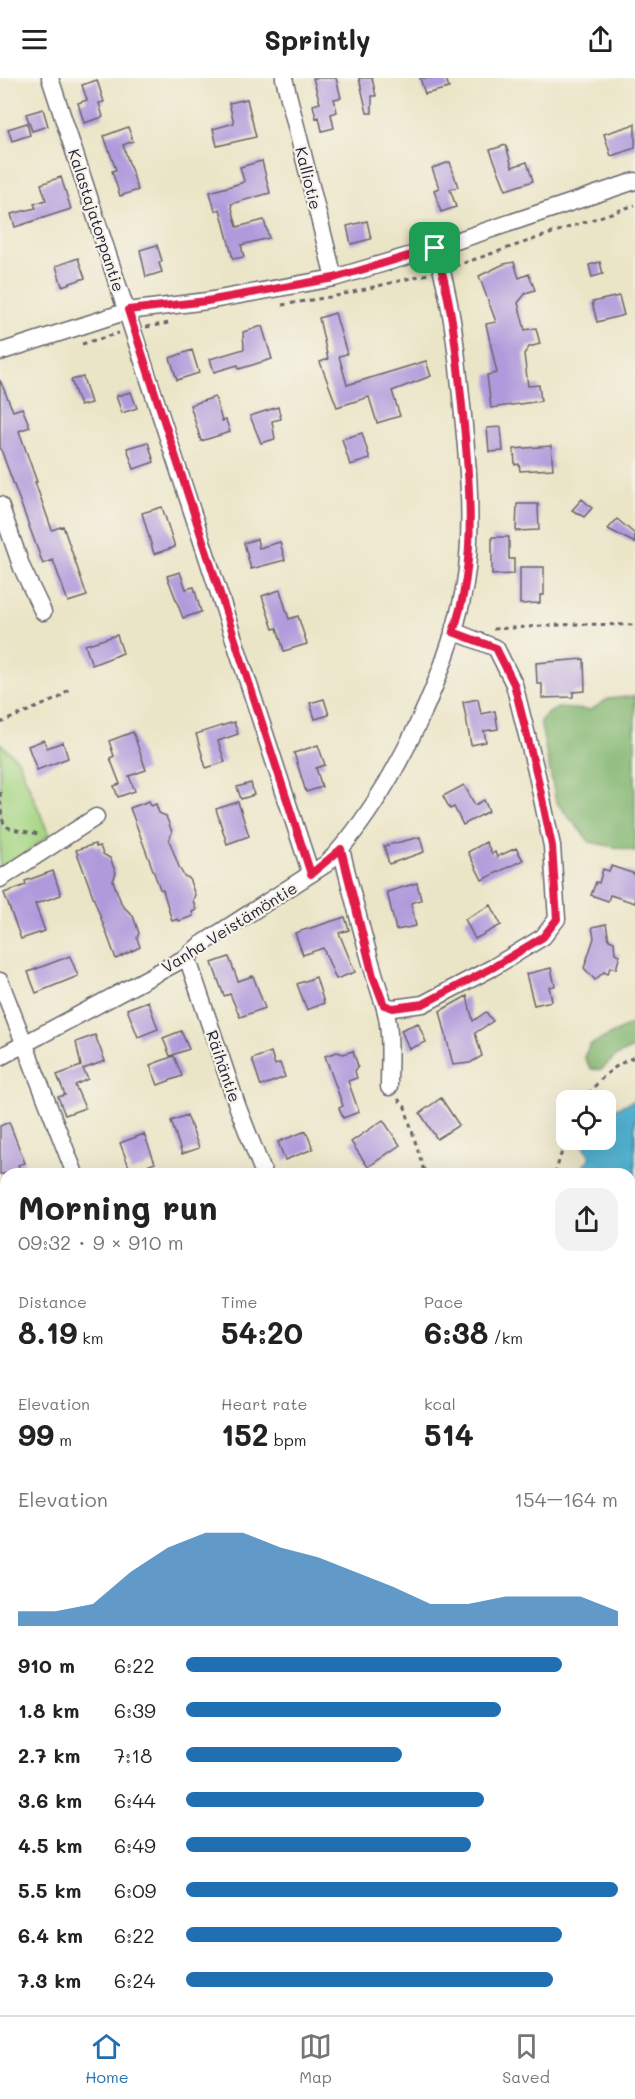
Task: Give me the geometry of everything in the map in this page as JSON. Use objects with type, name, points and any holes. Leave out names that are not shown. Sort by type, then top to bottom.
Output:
[{"type":"street","name":"Kalastajatorpantie","points":[[50,78],[128,310],[311,874]]},
{"type":"street","name":"Kalliotie","points":[[284,78],[334,278]]},
{"type":"street","points":[[0,352],[128,310],[207,301],[334,278],[435,248],[635,181]]},
{"type":"street","name":"Vanha Veistämöntie","points":[[0,1057],[187,957],[199,946],[311,874],[341,849],[393,771],[422,717],[453,632],[467,569],[467,454],[455,342],[442,270],[435,248]]},
{"type":"street","points":[[0,505],[22,568],[44,612]]},
{"type":"street","points":[[384,1005],[393,1008],[423,1004],[432,1000],[543,937],[557,919],[552,846],[514,684],[496,648],[453,632]]},
{"type":"street","points":[[0,879],[96,817]]},
{"type":"street","points":[[341,849],[373,976],[384,1005],[389,1041],[389,1087]]},
{"type":"street","name":"Räihäntie","points":[[187,957],[238,1108],[262,1168]]},
{"type":"street","points":[[0,981],[73,1168]]},
{"type":"path","points":[[485,627],[635,625]]},
{"type":"path","points":[[0,723],[59,698],[70,688]]},
{"type":"path","points":[[0,792],[1,822],[7,829],[62,839]]},
{"type":"path","points":[[591,1090],[618,1064],[635,1057]]},
{"type":"path","points":[[389,1087],[405,1107],[423,1168]]},
{"type":"path","points":[[557,1168],[562,1150]]},
{"type":"green space","points":[[635,696],[635,851],[590,842],[556,802],[540,721],[548,713],[558,708],[591,710],[608,699]]},
{"type":"green space","points":[[0,743],[18,760],[49,835],[0,873]]},
{"type":"green space","points":[[635,1022],[635,1047],[616,1056],[601,1070],[591,1069],[584,1057],[590,1045]]},
{"type":"water","points":[[635,1100],[635,1168],[584,1168],[590,1157],[586,1150],[616,1150],[616,1108]]},
{"type":"building","points":[[313,78],[336,78],[341,98],[334,99],[337,112],[331,114],[334,128],[322,131],[319,117],[316,118],[313,105],[320,103]]},
{"type":"building","points":[[359,78],[372,78],[376,96],[372,96],[372,113],[367,113]]},
{"type":"building","points":[[420,78],[446,78],[449,88],[425,94]]},
{"type":"building","points":[[97,80],[104,102],[99,103],[103,117],[84,123],[78,103],[87,100],[82,85]]},
{"type":"building","points":[[247,99],[256,137],[217,146],[213,129],[234,123],[229,103]]},
{"type":"building","points":[[43,109],[48,126],[32,131],[26,114]]},
{"type":"building","points":[[27,123],[30,135],[12,141],[8,129]]},
{"type":"building","points":[[635,124],[635,148],[611,156],[604,134]]},
{"type":"building","points":[[128,127],[133,141],[123,145],[138,190],[120,196],[112,171],[116,170],[104,136]]},
{"type":"building","points":[[506,145],[512,167],[527,162],[533,181],[506,190],[490,150]]},
{"type":"building","points":[[262,161],[270,193],[231,204],[237,227],[264,220],[269,238],[241,245],[244,257],[233,259],[220,209],[215,211],[210,192],[241,183],[244,181],[240,167]]},
{"type":"building","points":[[450,162],[458,187],[450,189],[456,207],[441,212],[434,190],[439,188],[432,168]]},
{"type":"building","points":[[61,177],[71,209],[15,227],[11,214],[36,208],[34,204],[46,200],[41,184]]},
{"type":"building","points":[[367,221],[371,239],[351,244],[347,226]]},
{"type":"building","points":[[157,245],[162,261],[159,263],[162,272],[146,277],[140,250]]},
{"type":"building","points":[[78,258],[85,278],[62,286],[56,266]]},
{"type":"building","points":[[514,262],[519,278],[529,274],[535,290],[526,293],[518,303],[525,330],[536,328],[540,344],[529,347],[524,354],[528,386],[539,385],[541,401],[491,408],[487,375],[497,373],[486,324],[496,322],[479,276],[504,264]]},
{"type":"building","points":[[600,262],[603,274],[592,277],[589,265]]},
{"type":"building","points":[[619,296],[624,315],[597,322],[592,302]]},
{"type":"building","points":[[335,313],[347,354],[339,356],[347,385],[426,361],[431,376],[392,391],[400,416],[377,423],[369,397],[337,407],[320,362],[328,359],[319,318]]},
{"type":"building","points":[[262,326],[272,359],[239,369],[238,365],[214,372],[210,359],[244,349],[243,332]]},
{"type":"building","points":[[192,350],[199,373],[177,380],[170,358]]},
{"type":"building","points":[[83,377],[91,403],[80,406],[71,380]]},
{"type":"building","points":[[0,380],[13,411],[22,408],[30,427],[19,431],[37,482],[35,482],[52,530],[63,526],[87,596],[68,602],[53,560],[43,564],[0,447]]},
{"type":"building","points":[[131,392],[137,408],[122,413],[116,396]]},
{"type":"building","points":[[215,397],[222,421],[226,420],[230,432],[201,441],[190,405]]},
{"type":"building","points":[[278,407],[281,419],[272,421],[275,439],[261,443],[250,416]]},
{"type":"building","points":[[501,427],[503,451],[489,452],[487,428]]},
{"type":"building","points":[[362,433],[370,459],[350,465],[342,439]]},
{"type":"building","points":[[148,442],[154,462],[134,469],[127,448]]},
{"type":"building","points":[[551,446],[553,469],[520,471],[519,464],[515,465],[514,449]]},
{"type":"building","points":[[582,499],[592,508],[584,517],[572,510]]},
{"type":"building","points":[[517,504],[538,504],[539,530],[516,531]]},
{"type":"building","points":[[162,507],[175,547],[154,554],[142,513]]},
{"type":"building","points":[[617,519],[635,534],[635,543],[608,529]]},
{"type":"building","points":[[492,537],[509,537],[509,559],[514,559],[514,574],[492,575]]},
{"type":"building","points":[[257,539],[259,548],[280,542],[285,560],[251,569],[244,543]]},
{"type":"building","points":[[520,567],[544,567],[544,595],[540,595],[540,603],[520,604]]},
{"type":"building","points":[[180,572],[186,589],[194,587],[201,612],[183,618],[167,576]]},
{"type":"building","points":[[280,590],[289,619],[298,616],[307,644],[284,651],[277,628],[273,629],[262,596]]},
{"type":"building","points":[[117,635],[123,653],[92,665],[85,645]]},
{"type":"building","points":[[584,659],[585,691],[573,692],[573,697],[542,698],[542,684],[537,684],[536,663]]},
{"type":"building","points":[[324,699],[329,715],[315,719],[310,703]]},
{"type":"building","points":[[478,699],[481,714],[495,711],[498,729],[484,731],[486,742],[471,745],[463,702]]},
{"type":"building","points":[[234,722],[238,734],[218,741],[225,762],[206,768],[196,734]]},
{"type":"building","points":[[133,732],[146,770],[129,776],[135,791],[118,797],[114,786],[120,784],[110,758],[114,756],[109,741]]},
{"type":"building","points":[[44,740],[47,748],[63,742],[68,758],[37,770],[28,746]]},
{"type":"building","points":[[318,745],[325,765],[316,768],[322,787],[306,792],[294,753]]},
{"type":"building","points":[[251,783],[254,795],[241,799],[237,787]]},
{"type":"building","points":[[464,785],[475,805],[484,800],[489,811],[463,825],[454,807],[450,809],[443,796]]},
{"type":"building","points":[[149,801],[151,806],[156,804],[159,813],[166,816],[172,832],[169,840],[179,867],[184,876],[189,878],[195,895],[193,900],[196,910],[192,912],[193,916],[179,921],[178,919],[172,921],[163,890],[160,889],[130,808]]},
{"type":"building","points":[[238,802],[249,836],[227,844],[216,809]]},
{"type":"building","points":[[420,837],[424,852],[389,864],[384,846]]},
{"type":"building","points":[[486,842],[492,854],[495,852],[497,857],[516,848],[523,860],[482,880],[468,852]]},
{"type":"building","points":[[95,844],[96,847],[100,846],[103,854],[110,858],[116,873],[113,881],[122,905],[133,916],[139,933],[137,938],[140,947],[116,959],[76,850]]},
{"type":"building","points":[[611,866],[635,874],[635,903],[610,895],[608,901],[591,895],[596,882],[599,883],[603,869],[609,871]]},
{"type":"building","points":[[53,871],[61,895],[35,904],[45,931],[21,939],[4,893],[26,885],[25,881]]},
{"type":"building","points":[[417,883],[421,900],[411,903],[416,926],[396,930],[387,892]]},
{"type":"building","points":[[491,905],[501,925],[475,939],[465,919]]},
{"type":"building","points":[[345,917],[349,930],[339,933],[355,972],[336,979],[323,948],[303,955],[295,933]]},
{"type":"building","points":[[606,924],[609,940],[614,942],[615,953],[620,955],[616,969],[610,967],[608,974],[604,972],[595,980],[584,968],[594,938],[592,927]]},
{"type":"building","points":[[70,956],[78,976],[36,993],[28,972]]},
{"type":"building","points":[[229,957],[238,981],[253,976],[265,1008],[240,1017],[230,994],[224,996],[212,963]]},
{"type":"building","points":[[551,968],[555,986],[549,987],[552,1001],[534,1005],[526,974]]},
{"type":"building","points":[[316,977],[324,1003],[307,1010],[297,984]]},
{"type":"building","points":[[467,996],[473,1021],[486,1012],[493,1021],[475,1033],[482,1056],[470,1063],[453,1065],[440,1011]]},
{"type":"building","points":[[148,1001],[158,1029],[138,1037],[127,1009]]},
{"type":"building","points":[[418,1023],[426,1042],[409,1049],[401,1030]]},
{"type":"building","points":[[181,1031],[189,1049],[170,1056],[163,1038]]},
{"type":"building","points":[[95,1035],[105,1061],[83,1069],[88,1079],[75,1085],[85,1108],[65,1115],[58,1097],[65,1095],[57,1075],[81,1066],[76,1042]]},
{"type":"building","points":[[353,1051],[358,1066],[355,1071],[357,1078],[348,1081],[359,1112],[343,1118],[339,1108],[343,1106],[325,1056],[337,1052],[343,1054]]},
{"type":"building","points":[[271,1052],[275,1065],[280,1063],[285,1077],[261,1086],[252,1059]]},
{"type":"building","points":[[174,1056],[182,1076],[158,1085],[150,1065]]},
{"type":"building","points":[[441,1098],[459,1125],[437,1139],[420,1113]]},
{"type":"building","points":[[187,1115],[199,1148],[182,1154],[171,1121]]},
{"type":"building","points":[[383,1120],[400,1145],[368,1167],[351,1142]]},
{"type":"building","points":[[9,1122],[25,1163],[18,1165],[19,1168],[0,1168],[0,1126]]},
{"type":"building","points":[[306,1131],[313,1149],[285,1160],[278,1142]]},
{"type":"building","points":[[144,1134],[155,1163],[142,1168],[129,1168],[120,1143]]},
{"type":"route","points":[[435,248],[442,270],[455,342],[469,492],[467,569],[453,632],[496,648],[514,684],[552,846],[557,919],[543,937],[457,987],[423,1004],[393,1008],[384,1005],[380,998],[341,849],[326,864],[311,874],[128,310],[207,301],[334,278],[435,248]]}]
